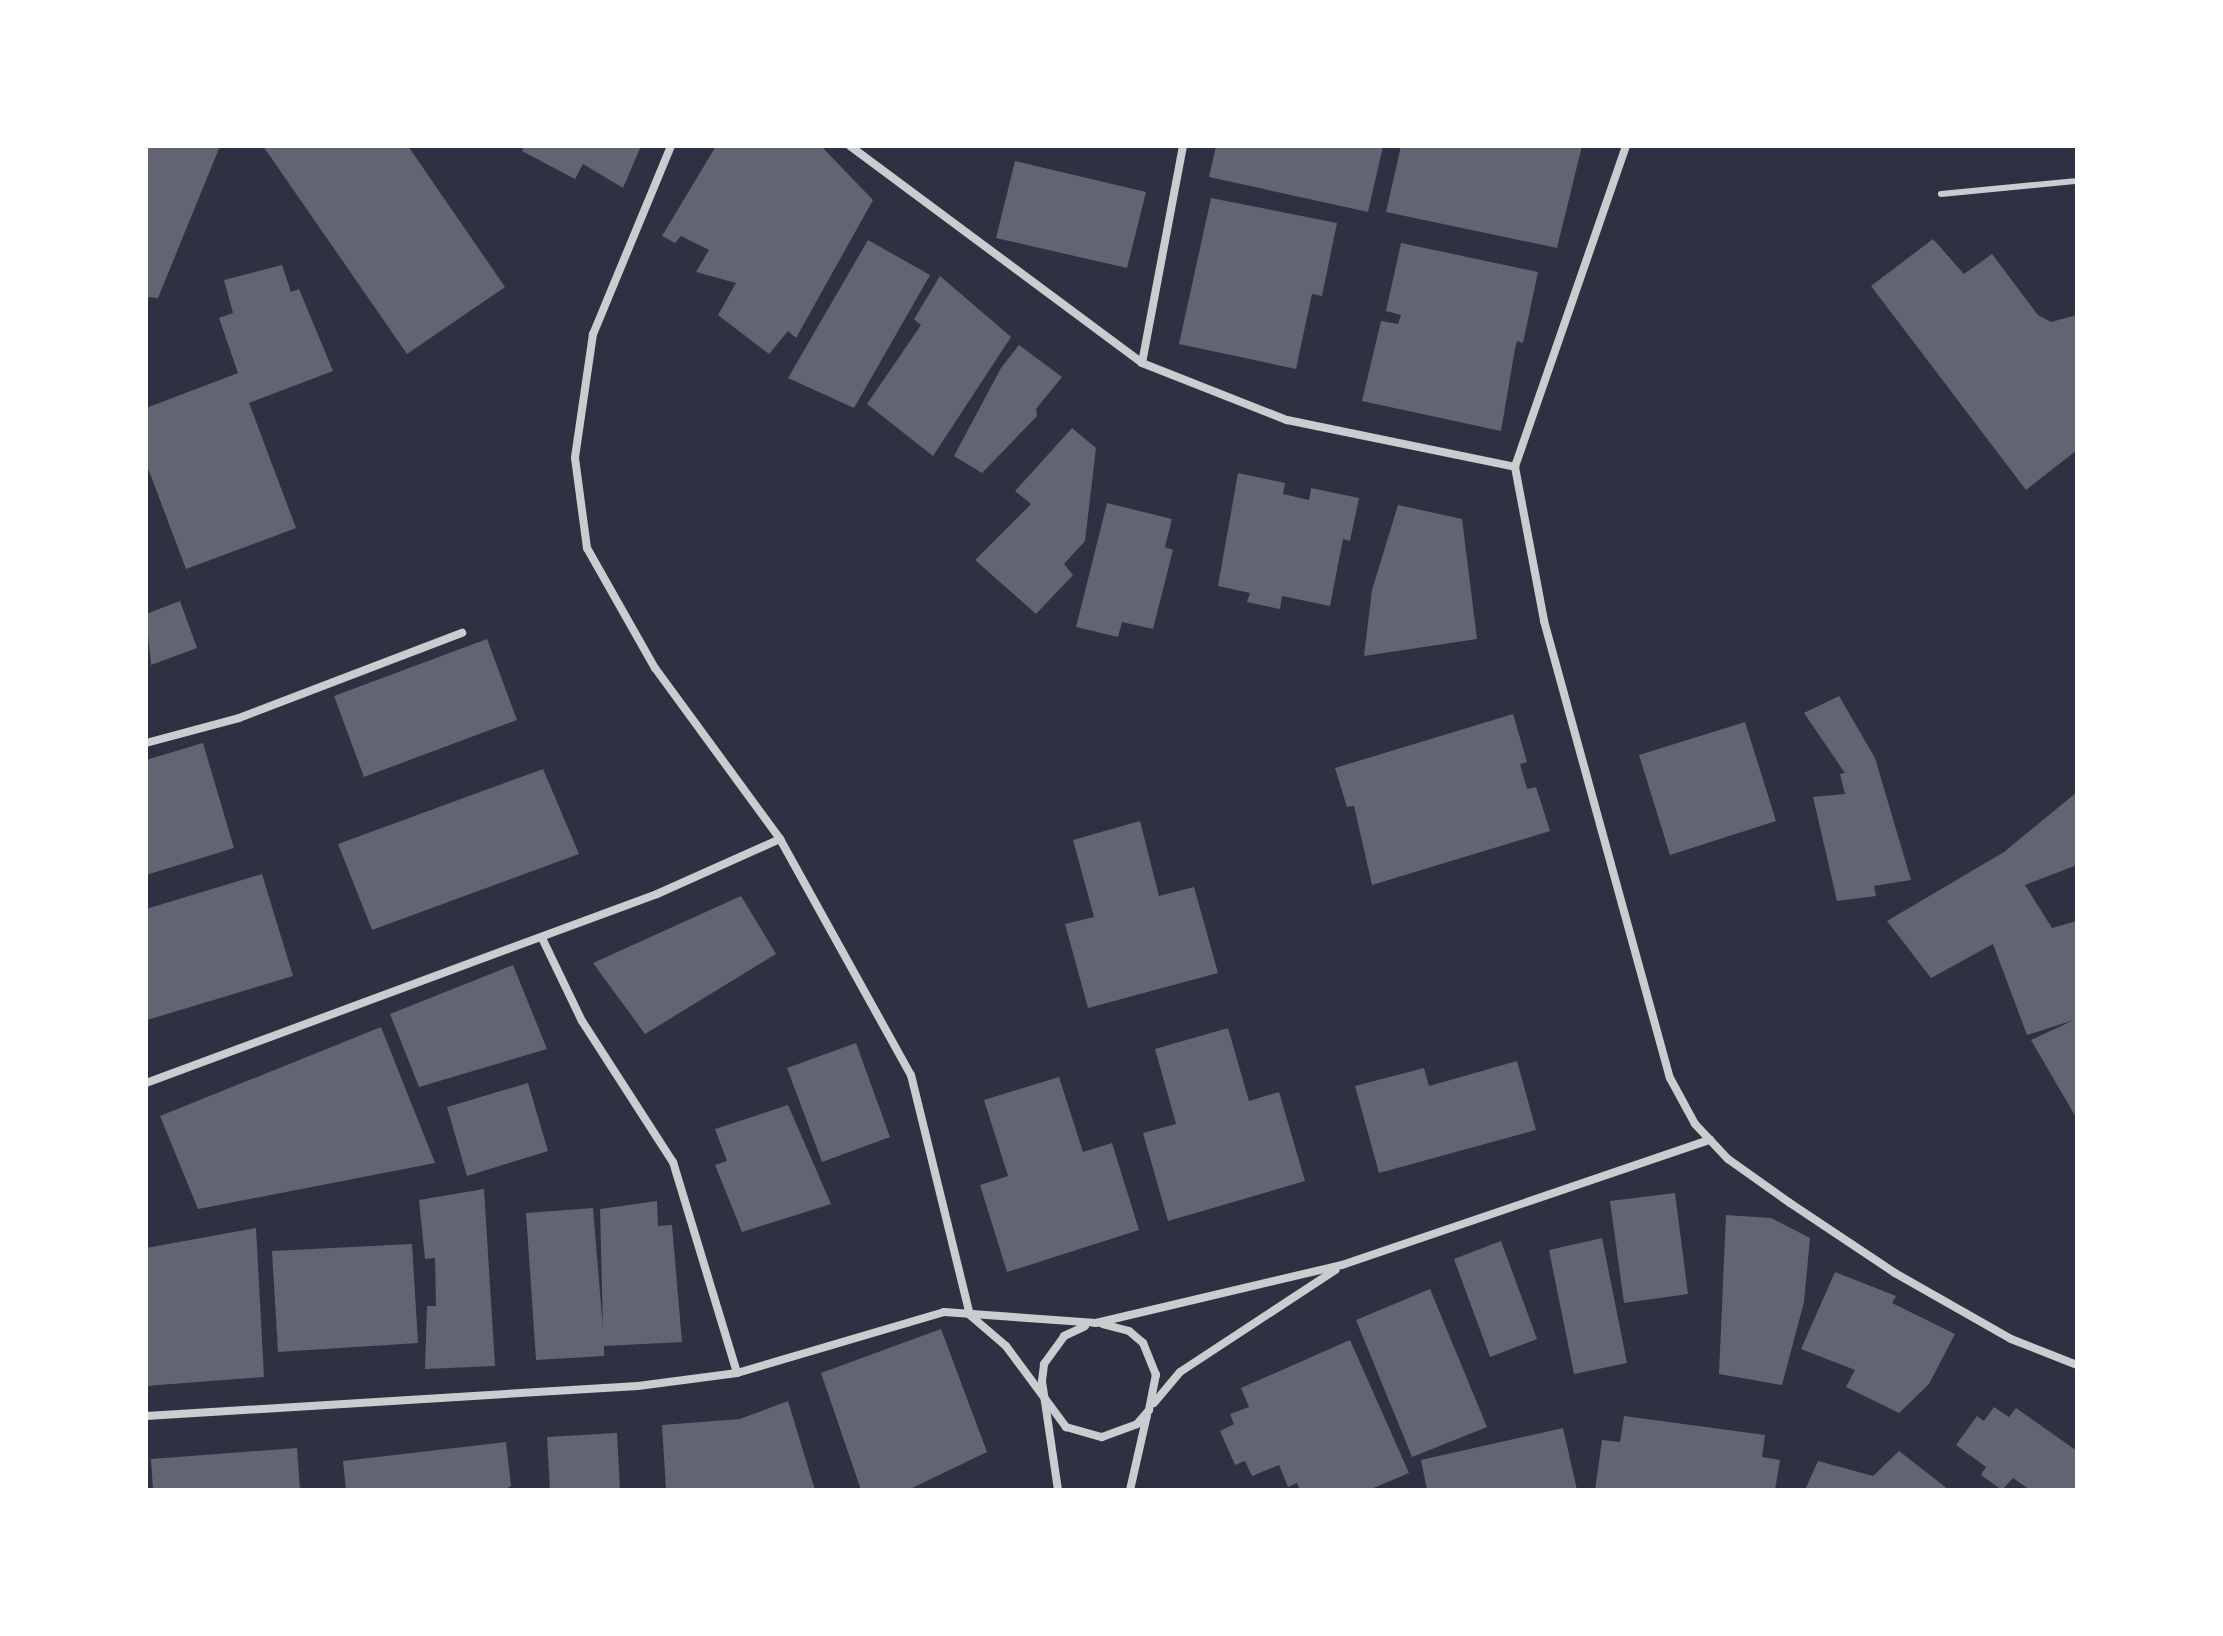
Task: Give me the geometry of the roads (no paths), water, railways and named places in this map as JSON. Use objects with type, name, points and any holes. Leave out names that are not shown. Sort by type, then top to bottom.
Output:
[{"type":"street","points":[[671,146],[593,334],[575,458],[587,548],[655,668],[780,839],[911,1075],[970,1315],[1006,1346],[1066,1427],[1083,1436],[1120,1434],[1149,1410],[1180,1372],[1342,1265]]},
{"type":"street","points":[[850,146],[1142,363],[1287,420],[1515,467]]},
{"type":"street","points":[[1142,363],[1183,146]]},
{"type":"street","points":[[1626,146],[1515,467],[1544,621],[1585,758],[1650,1019],[1670,1078],[1695,1124],[1728,1159],[1895,1273],[2011,1339],[2077,1365]]},
{"type":"street","points":[[146,743],[239,718],[462,633]]},
{"type":"street","points":[[146,1083],[542,938],[780,839]]},
{"type":"street","points":[[542,938],[582,1021],[673,1162],[737,1373]]},
{"type":"street","points":[[1058,1490],[1044,1398],[1044,1364],[1052,1348],[1064,1336],[1096,1323],[1342,1265],[1710,1140]]},
{"type":"street","points":[[146,1416],[638,1386],[737,1373],[922,1315],[1096,1323],[1129,1331],[1143,1343],[1156,1375],[1130,1490]]},
{"type":"lane","points":[[1941,194],[2077,181]]}]
